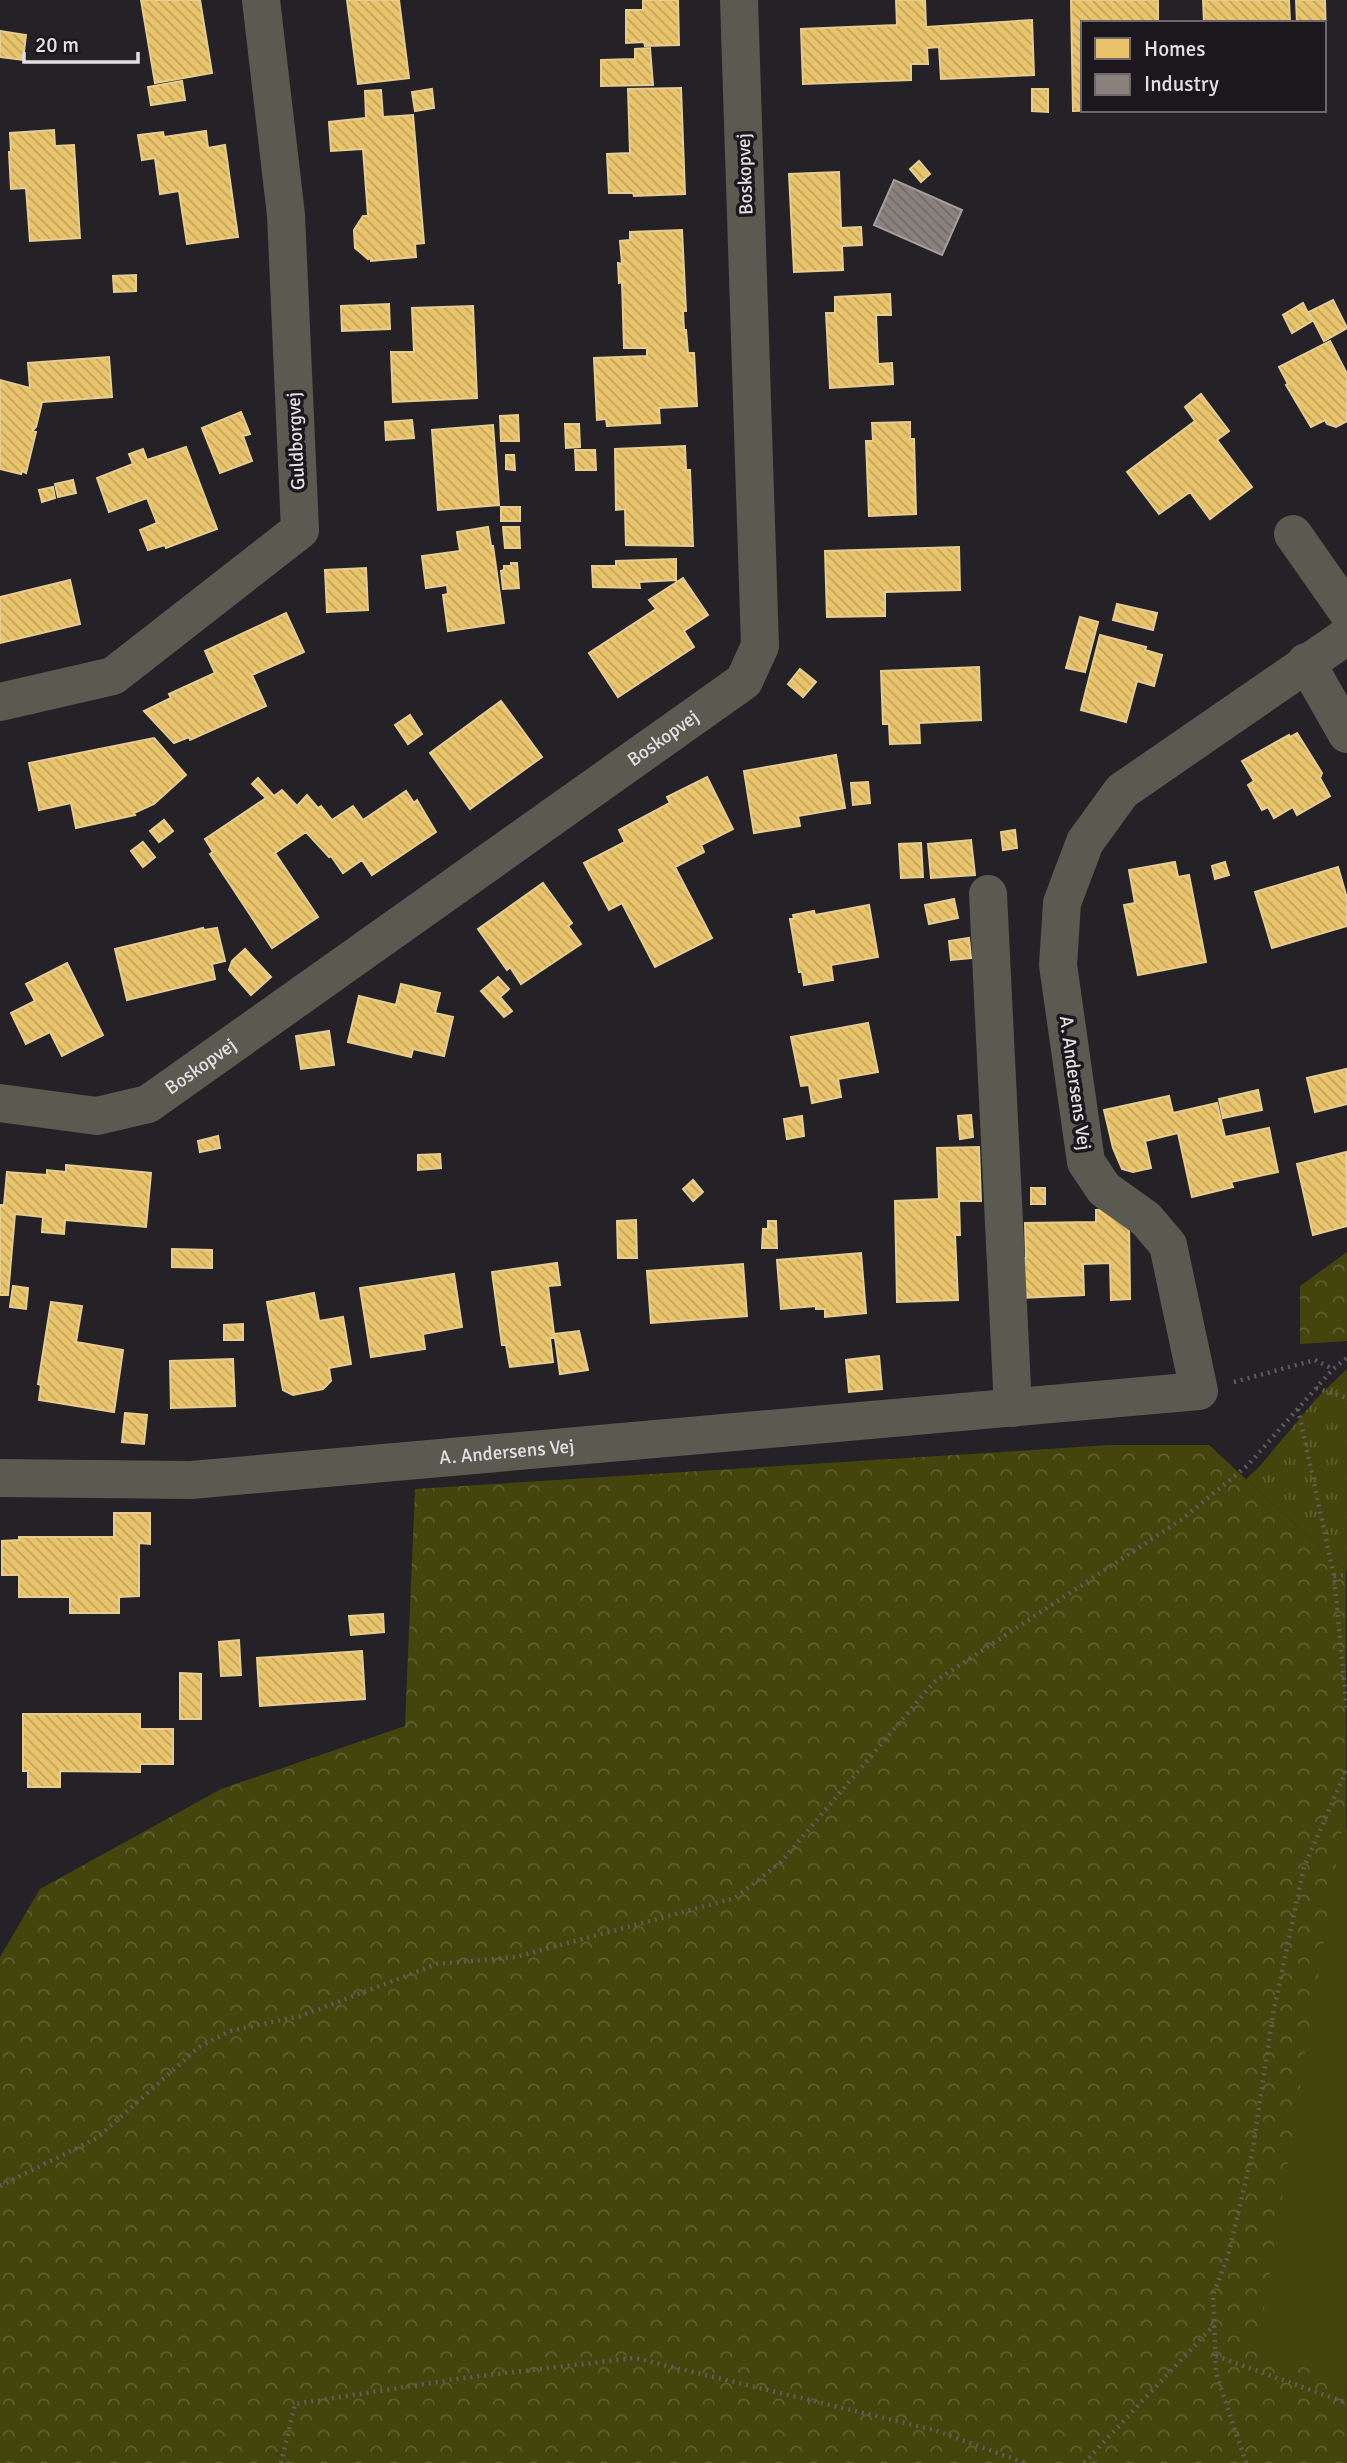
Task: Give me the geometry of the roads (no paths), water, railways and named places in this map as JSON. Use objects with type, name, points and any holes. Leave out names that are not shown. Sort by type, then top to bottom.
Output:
[{"type":"street","name":"Guldborgvej","points":[[0,702],[113,676],[300,530],[286,215],[261,0]]},
{"type":"street","name":"Boskopvej","points":[[0,1103],[97,1116],[148,1104],[744,681],[760,646],[739,0]]},
{"type":"street","points":[[1293,534],[1347,611]]},
{"type":"street","name":"A. Andersens Vej","points":[[0,1478],[191,1480],[1199,1391],[1168,1245],[1146,1219],[1104,1189],[1086,1162],[1058,965],[1062,903],[1085,842],[1122,791],[1347,636]]},
{"type":"street","points":[[1306,662],[1347,734]]},
{"type":"street","points":[[988,894],[1013,1408]]}]
